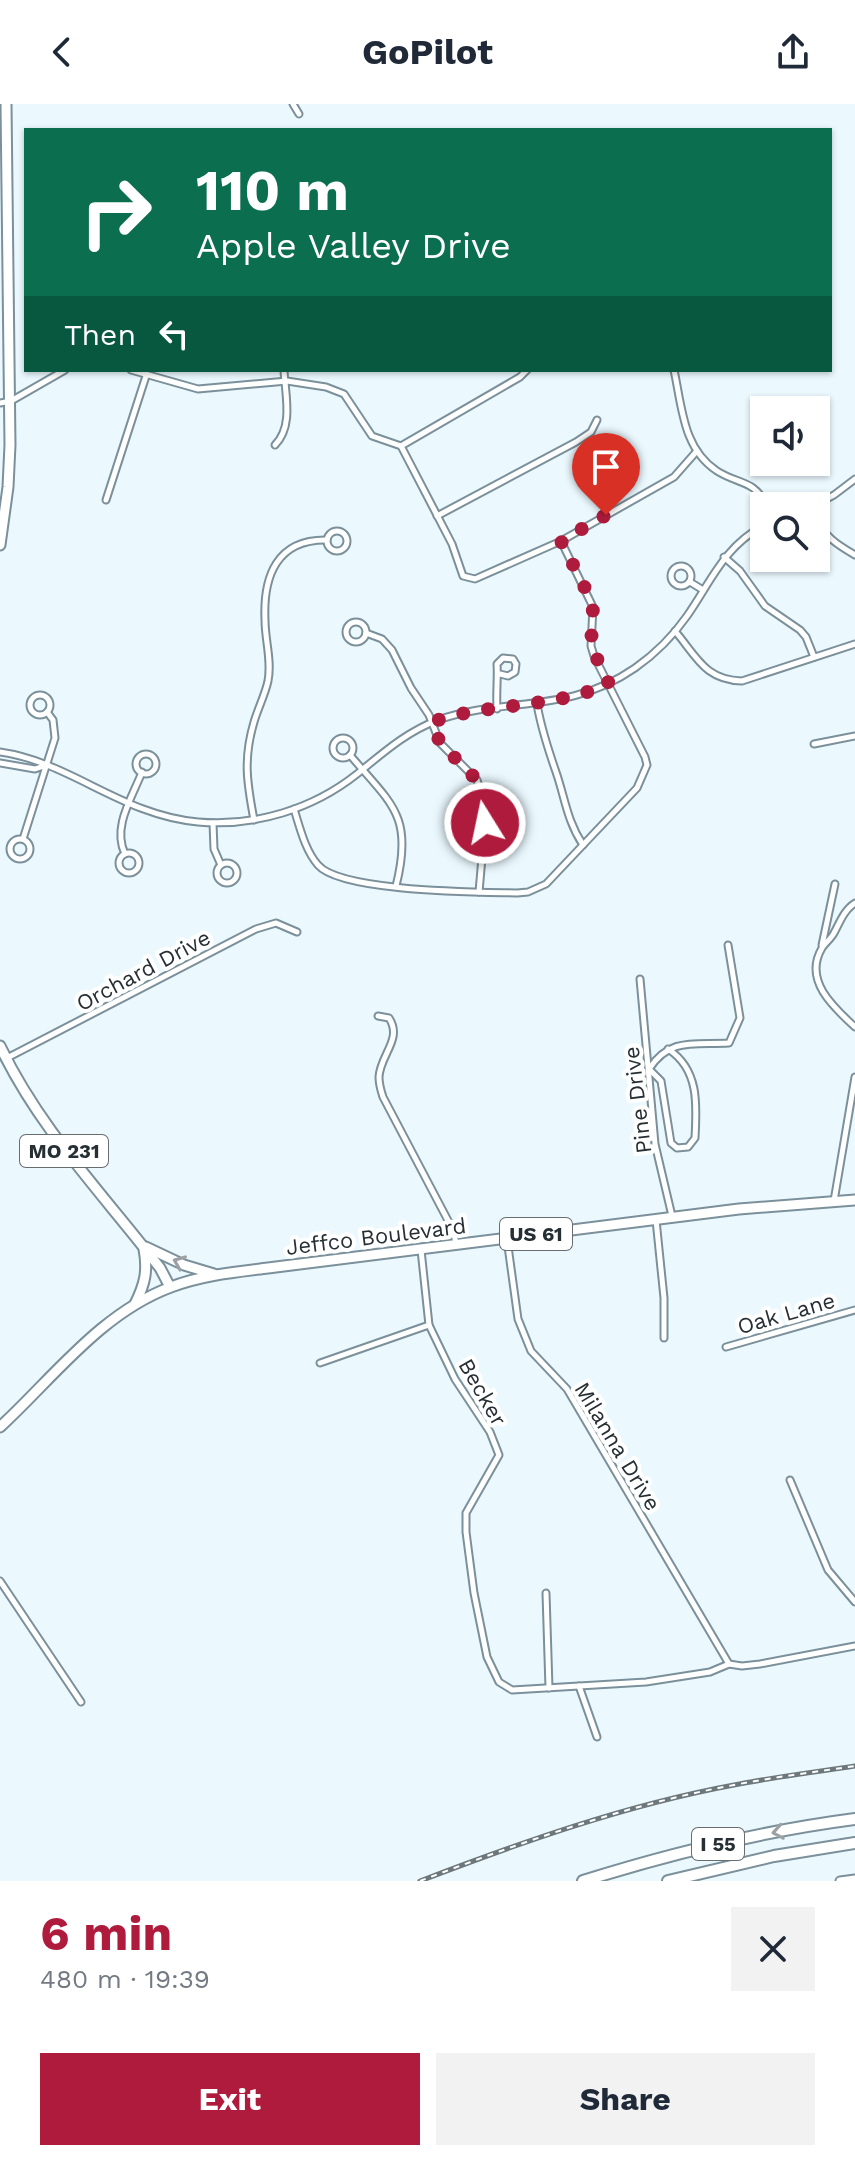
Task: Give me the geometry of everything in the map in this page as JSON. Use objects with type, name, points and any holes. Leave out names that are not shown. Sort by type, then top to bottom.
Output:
[{"type":"highway","name":"I 55","points":[[583,1881],[709,1846],[855,1819]]},
{"type":"highway","name":"I 55","points":[[668,1881],[774,1856],[855,1843]]},
{"type":"main road","points":[[0,545],[8,487],[5,402],[6,104]]},
{"type":"main road","name":"MO 231","points":[[0,1046],[36,1111],[160,1268],[170,1287]]},
{"type":"main road","name":"Jeffco Boulevard","points":[[0,1427],[106,1325],[133,1306],[170,1287],[217,1275],[456,1244],[672,1217],[855,1200]]},
{"type":"main road","points":[[143,1246],[184,1265],[217,1275]]},
{"type":"main road","points":[[133,1306],[146,1273],[143,1246]]},
{"type":"street","points":[[293,104],[299,114]]},
{"type":"street","points":[[5,402],[61,372]]},
{"type":"street","points":[[136,372],[198,389],[286,382],[326,387],[344,394],[372,436],[401,446],[452,544],[463,576],[475,579],[561,541],[674,477],[696,452]]},
{"type":"street","points":[[275,445],[280,440],[287,417],[284,372]]},
{"type":"street","points":[[401,446],[525,372]]},
{"type":"street","points":[[674,372],[687,435],[696,452],[717,471],[759,492]]},
{"type":"street","points":[[106,500],[146,376]]},
{"type":"street","points":[[437,516],[576,442],[591,432],[597,420]]},
{"type":"street","points":[[830,497],[855,479]]},
{"type":"street","points":[[0,752],[34,758],[44,766],[129,805],[173,819],[213,823],[254,820],[294,809],[326,795],[398,741],[432,722],[467,712],[578,696],[609,684],[642,663],[675,631],[724,557],[750,535]]},
{"type":"street","points":[[254,820],[246,765],[255,719],[268,680],[270,662],[265,621],[268,578],[277,561],[291,548],[302,542],[327,540]]},
{"type":"street","points":[[830,540],[855,555]]},
{"type":"street","points":[[294,809],[302,836],[318,865],[344,880],[479,892],[528,892],[546,884],[637,788],[647,765],[591,646],[591,600],[561,541]]},
{"type":"street","points":[[724,557],[740,571],[765,606],[800,630],[814,657]]},
{"type":"street","points":[[679,566],[687,568],[691,574],[690,582],[683,586],[675,585],[671,579],[672,571],[679,566]]},
{"type":"street","points":[[690,582],[703,590]]},
{"type":"street","points":[[675,631],[714,676],[726,681],[742,681],[855,644]]},
{"type":"street","points":[[366,633],[382,639],[392,650],[432,722],[440,743],[477,780],[484,804],[479,892]]},
{"type":"street","points":[[497,709],[496,687],[500,674]]},
{"type":"street","points":[[537,704],[545,744],[565,809],[583,845]]},
{"type":"street","points":[[23,839],[55,738],[53,720],[47,712]]},
{"type":"street","points":[[814,744],[855,736]]},
{"type":"street","points":[[350,755],[378,784],[399,819],[401,842],[396,886]]},
{"type":"street","points":[[0,763],[35,769],[44,766]]},
{"type":"street","points":[[125,854],[120,843],[120,831],[142,772]]},
{"type":"street","points":[[213,823],[214,849],[221,865]]},
{"type":"street","points":[[835,884],[816,968],[817,980],[830,1004],[855,1027]]},
{"type":"street","points":[[822,948],[849,907],[855,903]]},
{"type":"street","name":"Orchard Drive","points":[[6,1058],[256,929],[276,923],[297,932]]},
{"type":"street","points":[[668,1049],[686,1064],[693,1088],[695,1138],[688,1147],[677,1148],[671,1143],[661,1081],[649,1069],[655,1059],[668,1049],[672,1046],[729,1043],[740,1018],[728,945]]},
{"type":"street","name":"Pine Drive","points":[[640,979],[655,1144],[672,1217]]},
{"type":"street","points":[[378,1016],[389,1018],[394,1025],[394,1036],[379,1079],[383,1097],[453,1230],[456,1244]]},
{"type":"street","points":[[834,1201],[855,1077]]},
{"type":"street","points":[[656,1219],[664,1298],[664,1338]]},
{"type":"street","name":"Milanna Drive","points":[[507,1238],[518,1319],[531,1351],[567,1389],[729,1664]]},
{"type":"street","name":"Becker","points":[[421,1249],[429,1325],[455,1379],[490,1432],[499,1455],[466,1513],[474,1593],[487,1657],[499,1682],[512,1690],[549,1688]]},
{"type":"street","name":"Oak Lane","points":[[726,1347],[855,1310]]},
{"type":"street","points":[[320,1363],[429,1325]]},
{"type":"street","points":[[790,1480],[828,1570],[855,1602]]},
{"type":"street","points":[[0,1581],[81,1702]]},
{"type":"street","points":[[546,1593],[549,1688],[646,1682],[710,1672],[729,1664],[742,1666],[855,1646]]},
{"type":"street","points":[[579,1686],[597,1737]]},
{"type":"street","points":[[840,1881],[855,1879]]},
{"type":"railway","points":[[420,1881],[536,1839],[654,1803],[749,1782],[855,1766]]},
{"type":"route","points":[[485,823],[484,804],[477,780],[440,743],[432,722],[467,712],[558,701],[609,684],[591,646],[591,600],[561,541],[606,515]]}]
